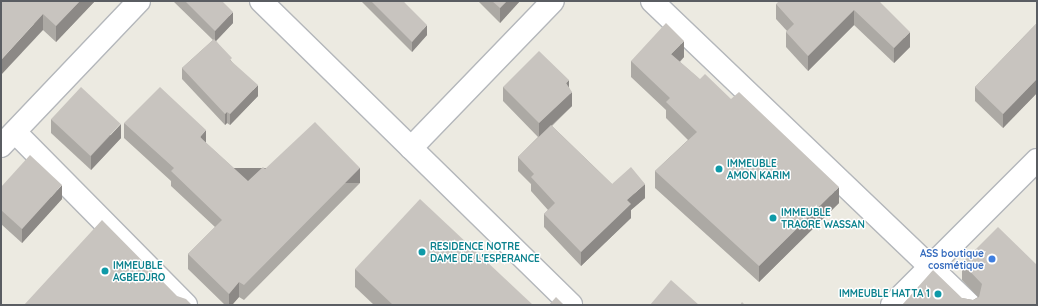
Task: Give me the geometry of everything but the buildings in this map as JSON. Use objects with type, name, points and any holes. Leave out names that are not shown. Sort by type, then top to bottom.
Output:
[{"type":"street","points":[[139,1],[8,139],[186,305]]},
{"type":"street","points":[[261,1],[411,148],[565,303]]},
{"type":"street","points":[[411,148],[553,1]]},
{"type":"street","points":[[652,1],[970,305]]},
{"type":"street","points":[[892,305],[1037,160]]},
{"type":"place","name":"IMMEUBLE AMON KARIM","points":[[719,169]]},
{"type":"place","name":"IMMEUBLE TRAORE WASSAN","points":[[773,218]]},
{"type":"place","name":"RESIDENCE NOTRE DAME DE L'ESPERANCE","points":[[422,252]]},
{"type":"place","name":"ASS boutique cosmétique","points":[[992,259]]},
{"type":"place","name":"IMMEUBLE AGBEDJRO","points":[[105,271]]},
{"type":"place","name":"IMMEUBLE HATTA 1","points":[[938,294]]}]
